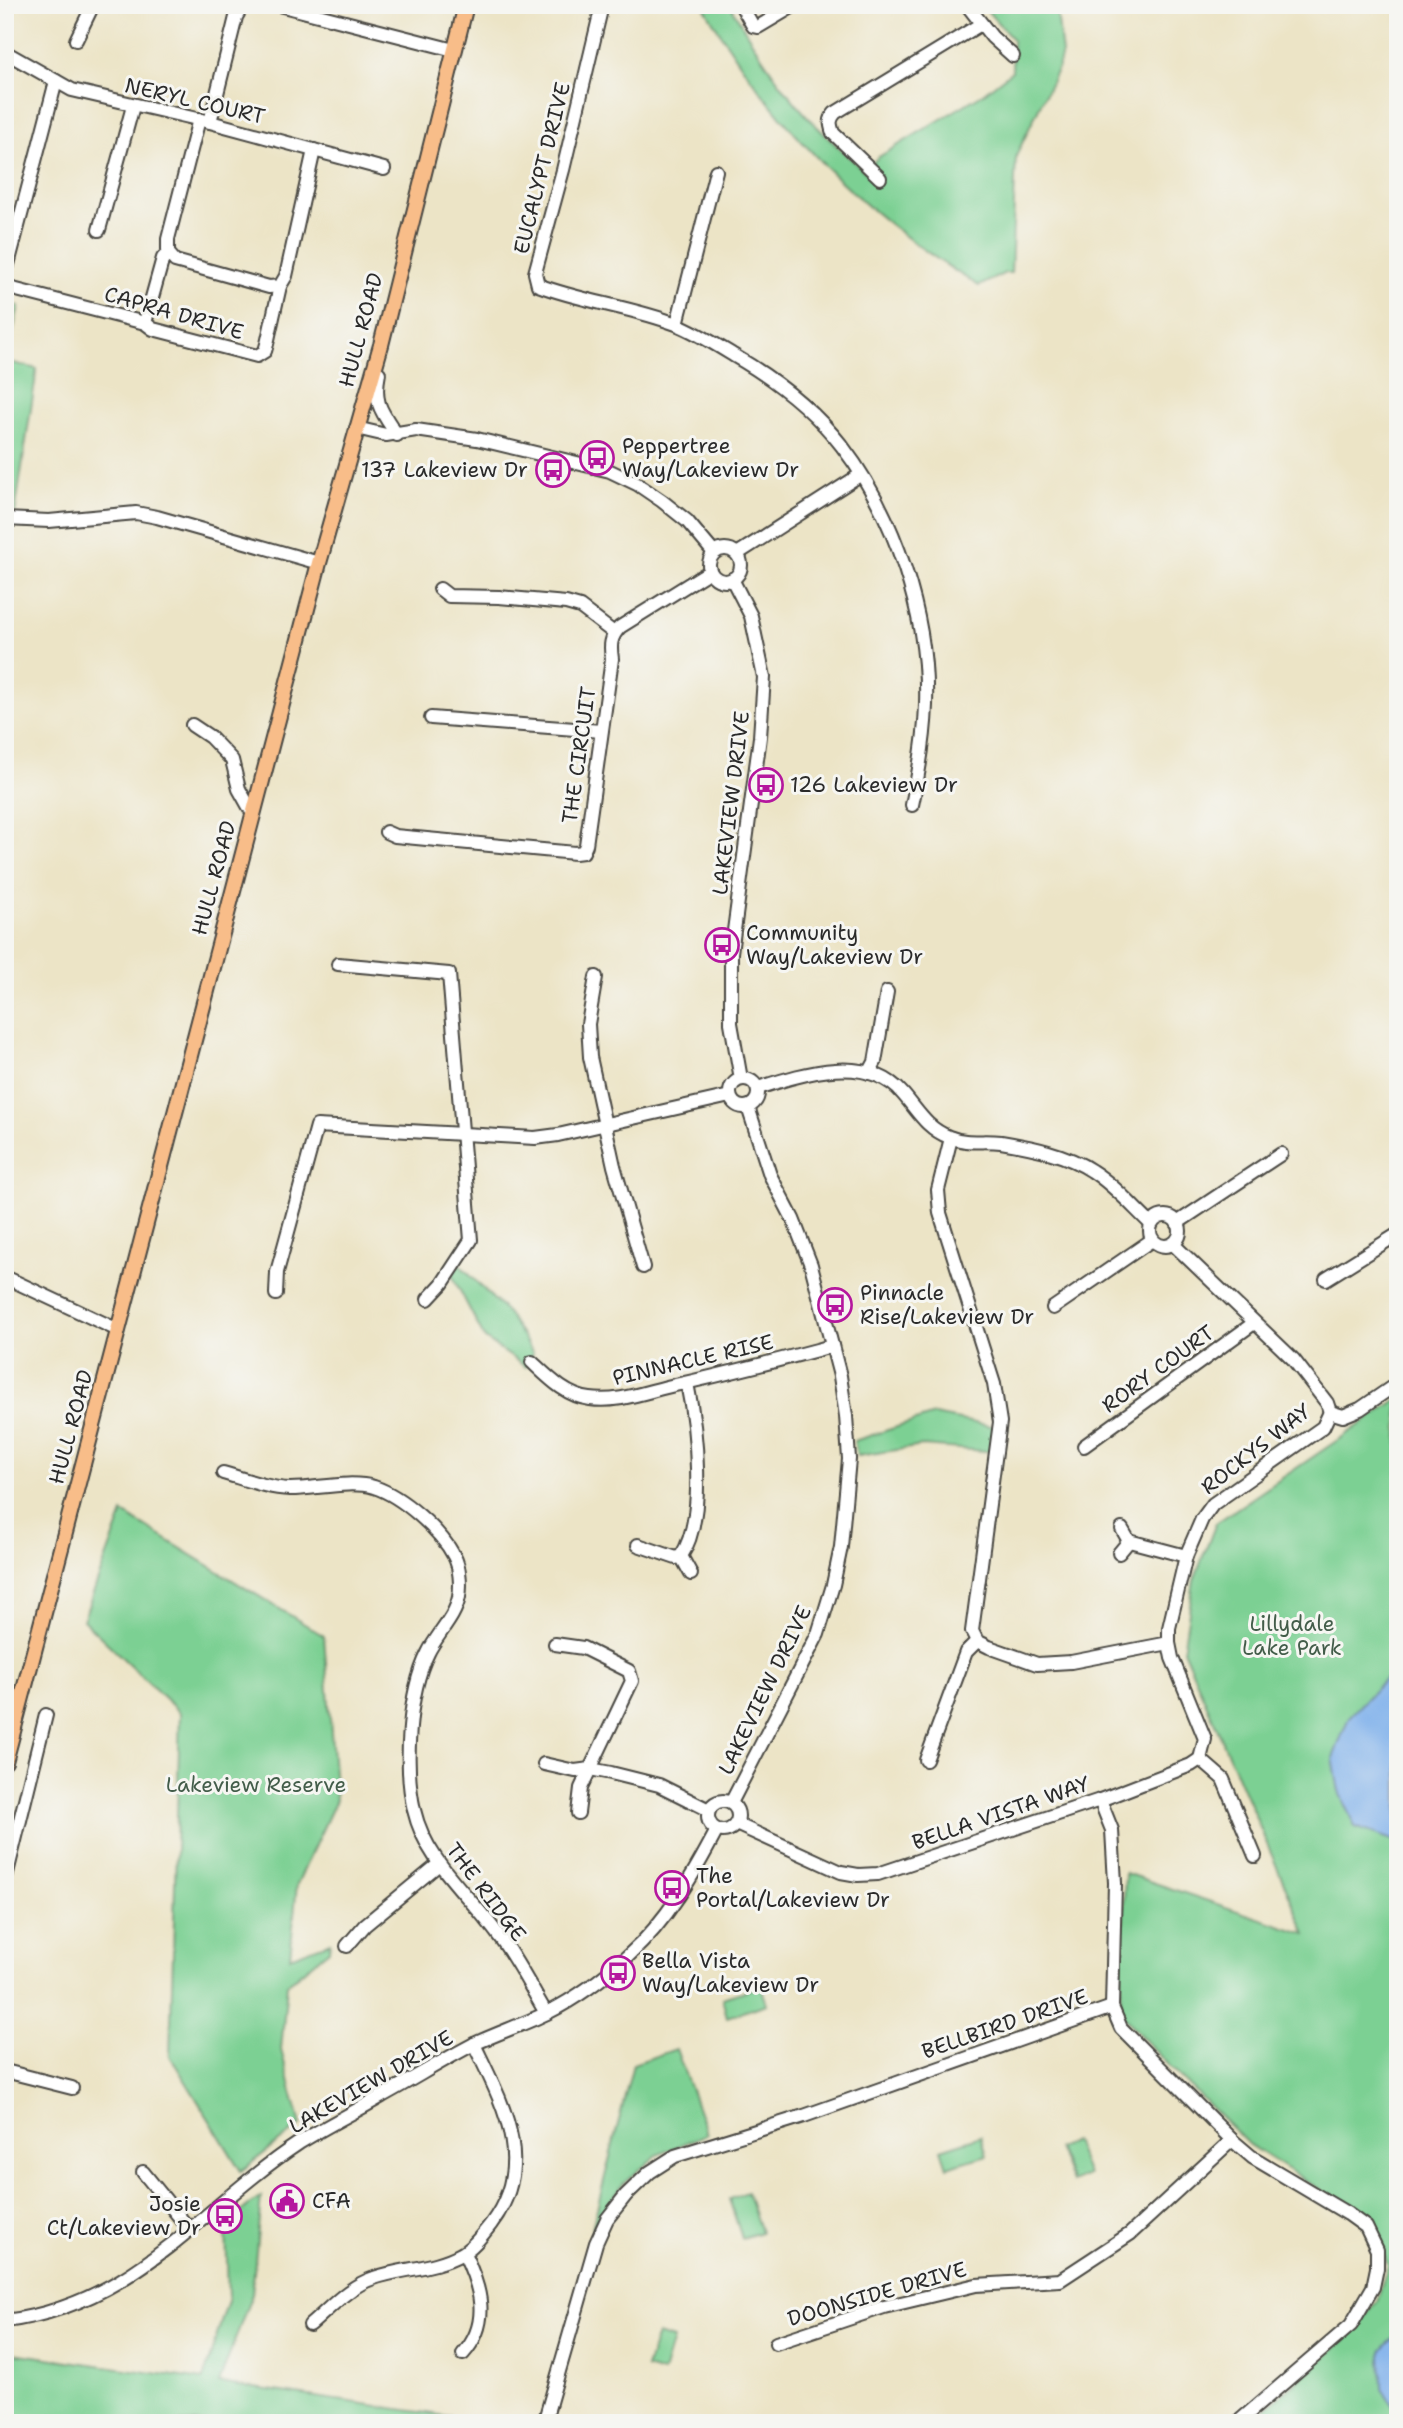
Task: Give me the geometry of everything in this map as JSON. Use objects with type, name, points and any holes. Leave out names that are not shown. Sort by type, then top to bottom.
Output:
[{"type":"main road","name":"HULL ROAD","points":[[5,1762],[319,563],[381,345],[466,5]]},
{"type":"street","points":[[76,40],[93,5]]},
{"type":"street","points":[[243,5],[236,18],[168,239],[168,253],[175,261],[269,287],[280,286]]},
{"type":"street","points":[[279,5],[454,50]]},
{"type":"street","name":"EUCALYPT DRIVE","points":[[598,5],[600,15],[582,93],[536,273],[538,285],[677,324],[758,369],[790,394],[842,447],[896,540],[914,596],[922,642],[926,704],[920,770],[912,804]]},
{"type":"street","points":[[741,5],[753,26],[758,27],[795,5]]},
{"type":"street","points":[[967,5],[981,24],[1013,56]]},
{"type":"street","points":[[880,178],[833,133],[831,118],[981,24]]},
{"type":"street","name":"NERYL COURT","points":[[5,52],[72,90],[204,120],[384,169]]},
{"type":"street","points":[[5,276],[56,81]]},
{"type":"street","points":[[99,230],[133,106]]},
{"type":"street","name":"CAPRA DRIVE","points":[[5,287],[145,323],[153,330],[257,356],[265,351],[280,286],[286,276],[314,150]]},
{"type":"street","points":[[677,324],[716,171]]},
{"type":"street","points":[[145,323],[163,258],[168,253]]},
{"type":"street","points":[[381,345],[382,361],[376,395],[383,414],[397,435]]},
{"type":"street","points":[[356,428],[386,436],[416,430],[477,439],[610,471],[637,484],[662,501],[687,521],[715,553]]},
{"type":"street","points":[[737,554],[860,475]]},
{"type":"street","points":[[5,520],[49,521],[136,513],[319,563]]},
{"type":"street","points":[[723,549],[737,554],[741,568],[732,579],[717,579],[710,571],[710,561],[715,553],[723,549]]},
{"type":"street","points":[[440,589],[449,596],[566,603],[580,607],[614,633],[710,571]]},
{"type":"street","name":"LAKEVIEW DRIVE","points":[[732,579],[751,616],[764,677],[760,737],[731,953],[732,1023],[741,1079]]},
{"type":"street","name":"THE CIRCUIT","points":[[386,832],[395,836],[583,852],[614,633]]},
{"type":"street","points":[[431,718],[601,732]]},
{"type":"street","points":[[191,725],[210,737],[232,760],[239,789],[253,814]]},
{"type":"street","points":[[338,964],[449,974],[471,1240],[428,1299]]},
{"type":"street","points":[[596,977],[588,1024],[590,1057],[614,1166],[643,1267]]},
{"type":"street","points":[[869,1073],[875,1062],[887,992]]},
{"type":"street","points":[[758,1088],[801,1074],[850,1070],[869,1073],[893,1085],[903,1093],[929,1126],[951,1138],[974,1142],[1001,1142],[1074,1162],[1103,1178],[1151,1224]]},
{"type":"street","points":[[741,1079],[751,1080],[758,1088],[758,1099],[748,1107],[736,1104],[730,1096],[732,1086],[741,1079]]},
{"type":"street","points":[[276,1294],[277,1272],[317,1126],[535,1138],[730,1096]]},
{"type":"street","name":"LAKEVIEW DRIVE","points":[[731,1803],[818,1634],[833,1585],[842,1536],[849,1459],[840,1376],[811,1265],[793,1219],[770,1175],[748,1107]]},
{"type":"street","points":[[951,1138],[938,1189],[940,1213],[994,1384],[1000,1422],[972,1631],[977,1641],[1037,1664],[1071,1662],[1169,1643]]},
{"type":"street","points":[[1177,1223],[1281,1154]]},
{"type":"street","points":[[1159,1217],[1169,1217],[1177,1223],[1180,1231],[1178,1238],[1172,1244],[1158,1245],[1152,1240],[1151,1224],[1159,1217]]},
{"type":"street","points":[[1326,1279],[1398,1234]]},
{"type":"street","points":[[1053,1308],[1152,1240]]},
{"type":"street","points":[[1172,1244],[1306,1373],[1327,1403],[1330,1412]]},
{"type":"street","points":[[5,1277],[118,1330]]},
{"type":"street","name":"RORY COURT","points":[[1084,1446],[1254,1323]]},
{"type":"street","name":"PINNACLE RISE","points":[[532,1362],[560,1387],[588,1399],[606,1400],[687,1383],[831,1346]]},
{"type":"street","points":[[638,1545],[676,1558],[681,1556],[689,1538],[697,1486],[696,1426],[687,1383]]},
{"type":"street","name":"ROCKYS WAY","points":[[1199,1759],[1204,1750],[1205,1739],[1172,1658],[1169,1628],[1186,1556],[1202,1519],[1213,1504],[1323,1427],[1330,1412],[1343,1416],[1360,1409],[1398,1383]]},
{"type":"street","name":"THE RIDGE","points":[[223,1472],[286,1489],[347,1485],[374,1487],[419,1516],[443,1539],[456,1558],[460,1578],[459,1599],[427,1653],[418,1684],[409,1744],[414,1809],[425,1843],[439,1864],[499,1936],[546,2013]]},
{"type":"street","points":[[1122,1528],[1129,1541],[1186,1556]]},
{"type":"street","points":[[1119,1553],[1129,1541]]},
{"type":"street","points":[[681,1556],[691,1574]]},
{"type":"street","points":[[926,1760],[966,1652],[977,1641]]},
{"type":"street","points":[[555,1644],[583,1647],[629,1671],[632,1681],[581,1788],[578,1813]]},
{"type":"street","points":[[5,1881],[46,1715]]},
{"type":"street","points":[[1199,1759],[1223,1779],[1255,1856]]},
{"type":"street","name":"BELLA VISTA WAY","points":[[736,1824],[841,1872],[878,1874],[1100,1800],[1191,1765],[1199,1759]]},
{"type":"street","points":[[544,1763],[575,1771],[590,1769],[659,1784],[709,1810]]},
{"type":"street","points":[[1100,1800],[1112,1830],[1115,1883],[1112,2007]]},
{"type":"street","points":[[719,1801],[731,1803],[737,1812],[736,1824],[727,1830],[717,1830],[710,1823],[709,1810],[719,1801]]},
{"type":"street","name":"LAKEVIEW DRIVE","points":[[5,2321],[26,2319],[72,2305],[105,2291],[135,2273],[299,2143],[474,2045],[546,2013],[576,1996],[631,1954],[657,1925],[683,1888],[717,1830]]},
{"type":"street","points":[[347,1946],[365,1924],[439,1864]]},
{"type":"street","name":"BELLBIRD DRIVE","points":[[544,2423],[596,2243],[607,2219],[625,2195],[650,2172],[676,2156],[803,2116],[1112,2007],[1121,2028],[1232,2140],[1252,2157],[1366,2227],[1377,2250],[1373,2287],[1351,2325],[1237,2423]]},
{"type":"street","points":[[310,2325],[356,2286],[374,2278],[441,2262],[464,2253],[480,2238],[498,2214],[509,2189],[513,2140],[506,2113],[474,2045]]},
{"type":"street","points":[[5,2071],[72,2088]]},
{"type":"street","name":"DOONSIDE DRIVE","points":[[776,2343],[884,2307],[976,2285],[1060,2280],[1129,2234],[1232,2140]]},
{"type":"street","points":[[143,2172],[190,2230]]},
{"type":"street","points":[[463,2354],[474,2342],[480,2313],[475,2275],[464,2253]]},
{"type":"green space","points":[[703,5],[730,5],[785,90],[820,130],[865,172],[877,158],[984,93],[1012,71],[1013,40],[982,5],[1056,5],[1062,53],[1058,68],[1016,156],[1011,273],[1005,273],[979,286],[896,229],[858,197],[790,128],[730,49]]},
{"type":"green space","points":[[5,303],[19,306],[6,361],[37,369],[15,513],[5,512]]},
{"type":"green space","points":[[459,1264],[508,1314],[533,1353],[526,1367],[485,1339],[452,1275]]},
{"type":"green space","name":"Lillydale Lake Park","points":[[1398,1399],[1398,2423],[1249,2423],[1351,2334],[1377,2301],[1388,2265],[1372,2226],[1357,2213],[1249,2145],[1120,2013],[1125,1873],[1306,1934],[1183,1650],[1194,1580],[1216,1523]]},
{"type":"green space","points":[[934,1415],[996,1427],[997,1452],[923,1446],[857,1456],[854,1441]]},
{"type":"green space","name":"Lakeview Reserve","points":[[123,1513],[324,1636],[336,1800],[297,1884],[290,1957],[330,1942],[329,1950],[287,1984],[281,2050],[301,2125],[241,2171],[170,2056],[180,1713],[83,1620]]},
{"type":"green space","points":[[761,1986],[767,2004],[727,2017],[722,1998]]},
{"type":"green space","points":[[676,2049],[707,2134],[657,2155],[624,2183],[592,2229],[633,2064]]},
{"type":"green space","points":[[981,2136],[987,2155],[947,2167],[941,2149]]},
{"type":"green space","points":[[1074,2141],[1088,2175],[1072,2182],[1058,2148]]},
{"type":"green space","points":[[747,2192],[761,2232],[742,2238],[729,2199]]},
{"type":"green space","points":[[261,2197],[252,2294],[219,2383],[495,2423],[5,2423],[5,2352],[203,2380],[228,2300],[226,2222]]},
{"type":"green space","points":[[657,2334],[673,2339],[663,2373],[646,2368]]},
{"type":"water","points":[[1398,1670],[1398,1842],[1355,1827],[1339,1792],[1333,1758],[1349,1717],[1385,1679]]},
{"type":"water","points":[[1398,2334],[1398,2414],[1382,2389],[1381,2351]]},
{"type":"place","name":"Peppertree Way/Lakeview Dr","points":[[597,458]]},
{"type":"place","name":"137 Lakeview Dr","points":[[553,470]]},
{"type":"place","name":"126 Lakeview Dr","points":[[766,785]]},
{"type":"place","name":"Community Way/Lakeview Dr","points":[[722,945]]},
{"type":"place","name":"Pinnacle Rise/Lakeview Dr","points":[[835,1305]]},
{"type":"place","name":"The Portal/Lakeview Dr","points":[[672,1888]]},
{"type":"place","name":"Bella Vista Way/Lakeview Dr","points":[[618,1973]]},
{"type":"place","name":"CFA","points":[[287,2201]]},
{"type":"place","name":"Josie Ct/Lakeview Dr","points":[[225,2216]]}]
